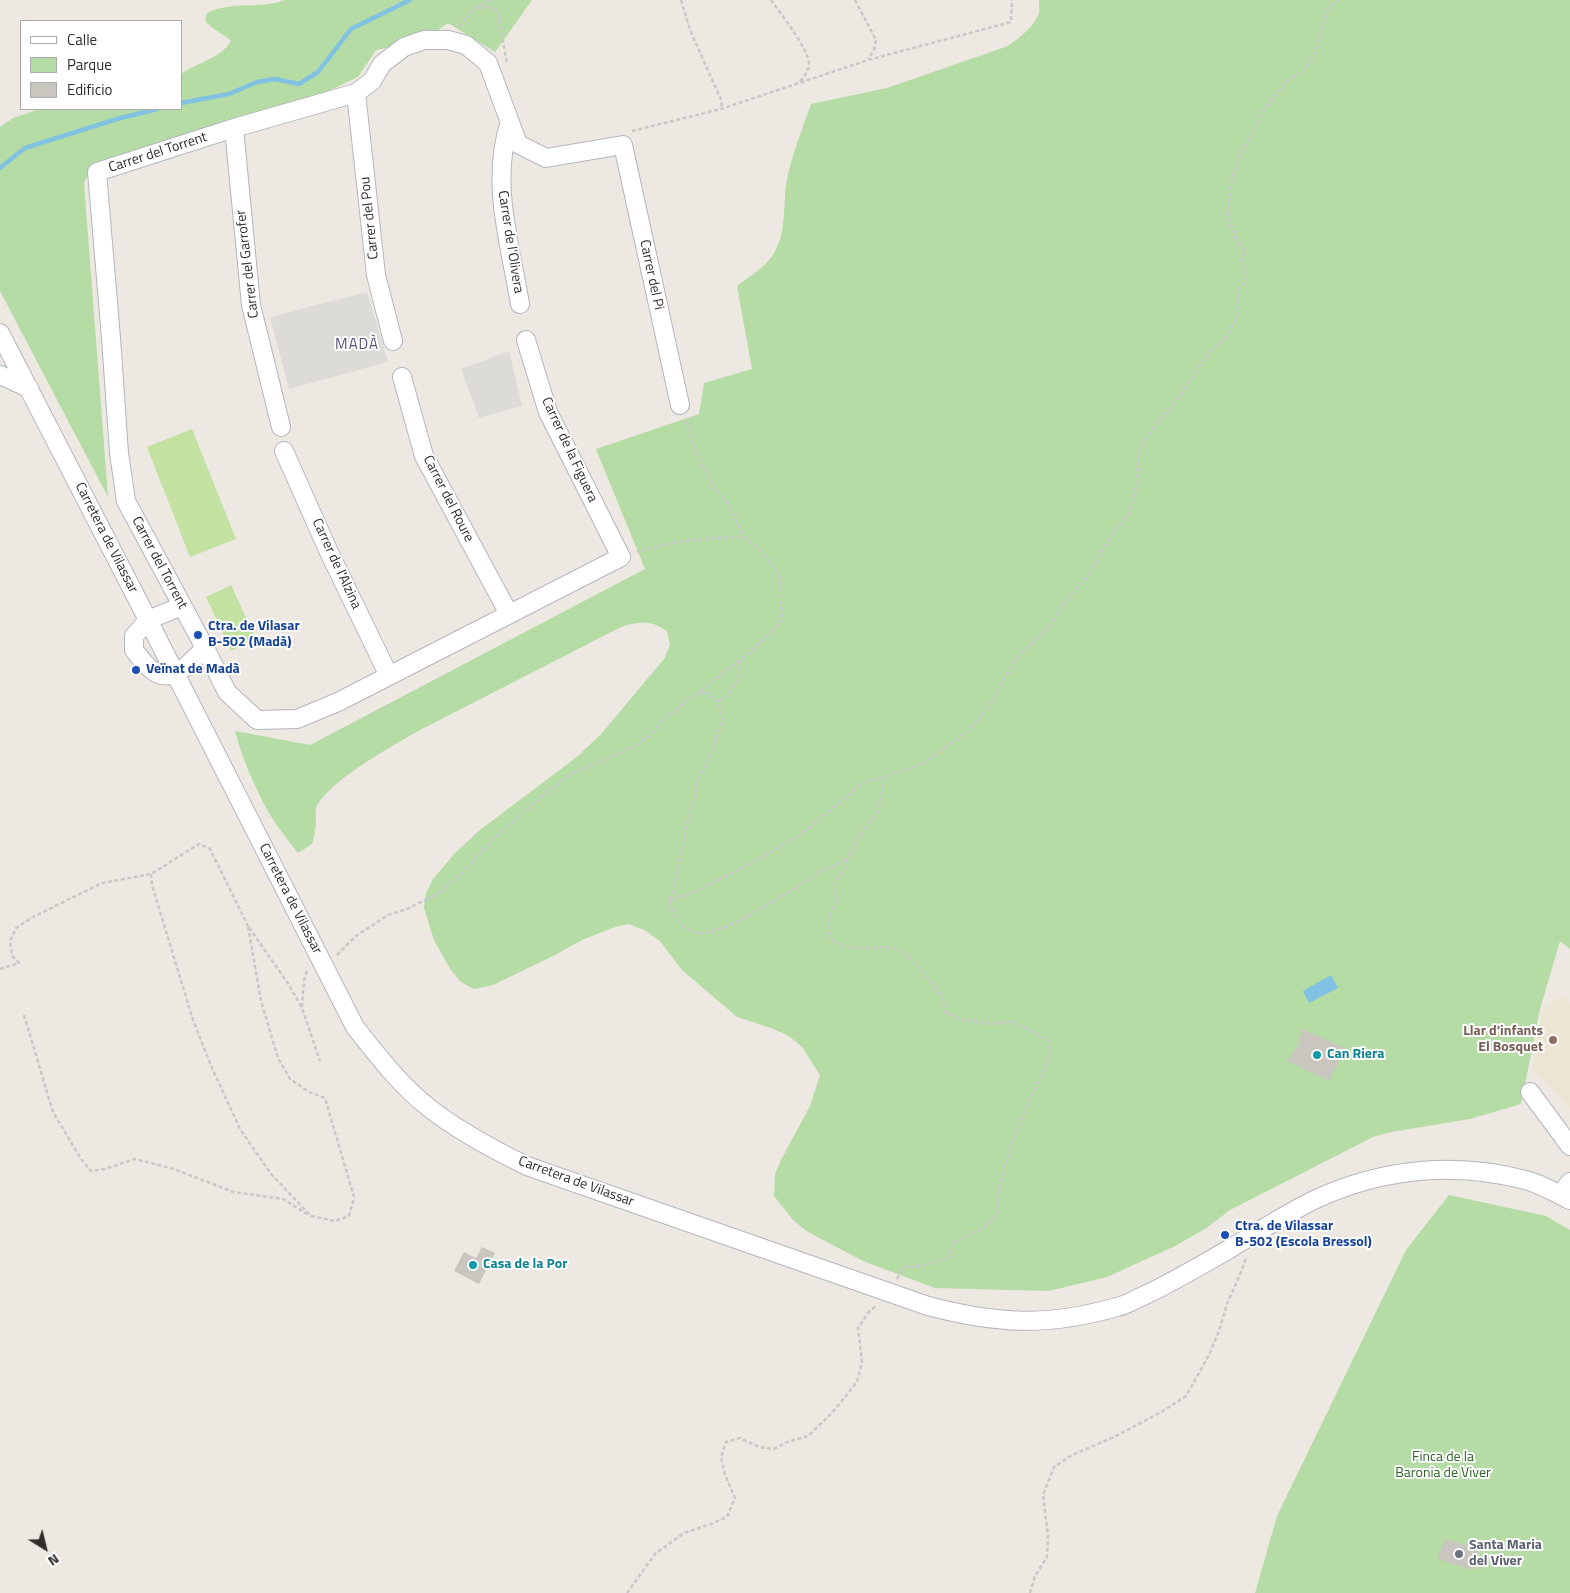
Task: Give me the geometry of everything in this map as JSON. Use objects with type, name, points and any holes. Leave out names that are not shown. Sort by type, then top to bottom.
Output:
[{"type":"street","name":"Carrer del Torrent","points":[[621,557],[338,702],[297,719],[257,720],[227,692],[126,501],[119,453],[97,172],[234,128],[356,93],[372,81],[382,64],[404,46],[424,40],[448,40],[466,45],[488,63],[518,144],[546,158],[624,139]]},
{"type":"street","name":"Carrer del Pou","points":[[356,93],[376,275],[393,341]]},
{"type":"street","name":"Carrer de l'Olivera","points":[[510,122],[504,139],[500,189],[520,304]]},
{"type":"street","name":"Carrer del Garrofer","points":[[234,128],[251,305],[281,427]]},
{"type":"street","name":"Carrer del Pi","points":[[624,139],[680,405]]},
{"type":"street","name":"Carretera de Vilassar","points":[[0,333],[5,356],[29,388],[355,1027],[389,1069],[427,1107],[475,1140],[527,1166],[928,1306],[961,1314],[1033,1322],[1066,1319],[1119,1307],[1179,1279],[1252,1235],[1316,1200],[1375,1178],[1428,1169],[1481,1170],[1567,1192]]},
{"type":"street","name":"Carrer de la Figuera","points":[[526,340],[548,412],[621,557]]},
{"type":"street","points":[[0,375],[29,388]]},
{"type":"street","name":"Carrer del Roure","points":[[402,377],[424,456],[509,614]]},
{"type":"street","name":"Carrer de l'Alzina","points":[[284,452],[328,550],[389,676]]},
{"type":"street","points":[[182,606],[148,620],[134,636],[134,650],[148,668],[162,675],[176,674],[205,648]]},
{"type":"street","points":[[1530,1092],[1570,1146]]},
{"type":"path","points":[[448,40],[475,8],[491,0]]},
{"type":"path","points":[[681,0],[690,30],[722,102],[722,109]]},
{"type":"path","points":[[771,0],[803,46],[809,63],[806,75],[798,83]]},
{"type":"path","points":[[855,0],[876,40],[874,50],[868,60]]},
{"type":"path","points":[[624,139],[722,109],[868,60],[1010,22],[1012,0]]},
{"type":"path","points":[[669,902],[703,888],[759,859],[800,835],[864,782],[924,763],[969,730],[990,705],[1014,661],[1052,622],[1066,601],[1090,574],[1107,542],[1130,511],[1136,487],[1139,453],[1146,438],[1172,406],[1209,352],[1226,337],[1239,313],[1238,290],[1247,280],[1241,262],[1245,252],[1226,216],[1232,178],[1242,151],[1265,109],[1286,84],[1305,69],[1316,52],[1328,8],[1338,0]]},
{"type":"path","points":[[475,8],[493,7],[498,13],[509,70]]},
{"type":"path","points":[[323,964],[338,954],[356,936],[388,915],[408,909],[441,892],[498,835],[565,778],[579,770],[636,746],[647,738],[665,718],[740,660],[770,633],[782,618],[779,574],[760,549],[744,537],[729,505],[715,489],[698,457],[680,405]]},
{"type":"path","points":[[621,557],[653,546],[698,538],[744,537]]},
{"type":"path","points":[[718,702],[726,696],[739,679],[740,660]]},
{"type":"path","points":[[699,692],[708,693],[718,702],[722,720],[708,762],[696,783],[696,795],[690,809],[674,892],[669,902],[674,914],[684,927],[697,933],[708,934],[762,908],[822,870],[833,867],[848,856]]},
{"type":"path","points":[[627,1593],[655,1554],[684,1533],[727,1517],[735,1498],[725,1475],[721,1458],[726,1442],[740,1438],[759,1447],[774,1449],[787,1442],[808,1436],[858,1382],[862,1362],[858,1328],[868,1313],[890,1293],[903,1266],[921,1266],[948,1258],[953,1243],[985,1227],[998,1214],[998,1187],[1012,1143],[1051,1054],[1048,1040],[1012,1021],[992,1024],[960,1019],[945,1012],[942,998],[937,989],[901,951],[883,946],[857,949],[841,946],[830,937],[829,915],[838,901],[834,887],[859,836],[878,811],[885,776]]},
{"type":"path","points":[[0,969],[19,963],[12,956],[10,941],[16,928],[33,916],[102,883],[150,874],[199,844],[210,850],[248,926],[290,985],[302,1008],[320,1061]]},
{"type":"path","points":[[150,874],[193,1020],[240,1130],[271,1174],[311,1216]]},
{"type":"path","points":[[24,1015],[53,1112],[81,1159],[91,1171],[135,1159],[174,1169],[232,1192],[283,1199],[311,1216],[335,1221],[349,1216],[354,1197],[325,1098],[309,1092],[290,1078],[278,1058],[261,1001],[248,926]]},
{"type":"path","points":[[302,1008],[304,981],[314,947]]},
{"type":"path","points":[[1030,1593],[1035,1576],[1047,1557],[1048,1536],[1043,1495],[1054,1467],[1072,1456],[1141,1423],[1186,1396],[1209,1355],[1219,1331],[1227,1304],[1242,1272],[1252,1235]]},
{"type":"shaded area","points":[[367,292],[388,362],[289,389],[270,317]]},
{"type":"shaded area","points":[[509,351],[522,406],[479,418],[461,369]]},
{"type":"shaded area","name":"Llar d'infants El Bosquet","points":[[1561,995],[1570,1003],[1570,1108],[1532,1069],[1542,1012]]},
{"type":"green space","points":[[285,0],[532,0],[495,52],[448,23],[424,40],[376,50],[358,77],[318,96],[94,163],[84,183],[108,497],[0,291],[0,127],[13,118],[37,110],[182,110],[182,73],[215,56],[231,41],[205,20],[207,13],[227,7],[275,3]]},
{"type":"green space","points":[[1039,0],[1570,0],[1570,949],[1560,941],[1540,1009],[1521,1104],[1470,1119],[1391,1132],[1373,1137],[1230,1210],[1205,1229],[1175,1246],[1107,1277],[1049,1291],[935,1288],[863,1261],[808,1232],[793,1220],[774,1196],[775,1174],[810,1106],[820,1075],[802,1047],[789,1036],[737,1017],[682,970],[660,941],[644,930],[629,924],[615,927],[582,940],[493,985],[474,989],[461,982],[450,969],[434,940],[424,908],[426,893],[433,879],[455,853],[480,830],[578,756],[602,733],[664,659],[670,645],[667,631],[650,623],[621,627],[420,730],[395,745],[346,776],[322,799],[316,809],[316,825],[312,844],[298,853],[270,815],[254,784],[235,731],[310,745],[645,569],[596,449],[699,414],[704,383],[752,369],[737,286],[767,263],[778,244],[783,225],[788,174],[811,104],[887,88],[1008,46],[1034,23],[1039,13]]},
{"type":"green space","points":[[192,429],[236,539],[190,557],[147,447]]},
{"type":"green space","points":[[231,585],[256,639],[231,651],[206,597]]},
{"type":"green space","name":"Finca de la Baronia de Viver","points":[[1449,1195],[1546,1216],[1570,1230],[1570,1593],[1255,1593],[1277,1516],[1406,1250]]},
{"type":"water","points":[[1331,975],[1338,988],[1309,1003],[1303,991]]},
{"type":"building","name":"Can Riera","points":[[1302,1029],[1346,1048],[1329,1081],[1287,1061],[1298,1046]]},
{"type":"building","name":"Casa de la Por","points":[[482,1247],[495,1253],[479,1284],[454,1271],[464,1252],[476,1258]]},
{"type":"building","name":"Santa Maria del Viver","points":[[1445,1539],[1480,1549],[1474,1570],[1437,1559]]},
{"type":"waterway","points":[[182,103],[229,94],[257,82],[275,79],[299,84],[318,72],[351,29],[410,0]]},
{"type":"waterway","points":[[0,168],[25,148],[117,119],[153,110]]},
{"type":"place","name":"Ctra. de Vilasar B-502 (Madà)","points":[[198,635]]},
{"type":"place","name":"Veïnat de Madà","points":[[136,670]]},
{"type":"place","name":"Llar d'infants El Bosquet","points":[[1553,1040]]},
{"type":"place","name":"Can Riera","points":[[1317,1055]]},
{"type":"place","name":"Ctra. de Vilassar B-502 (Escola Bressol)","points":[[1225,1235]]},
{"type":"place","name":"Casa de la Por","points":[[473,1265]]},
{"type":"place","name":"Santa Maria del Viver","points":[[1459,1554]]},
{"type":"district","name":"MADÀ","points":[[357,345]]}]
